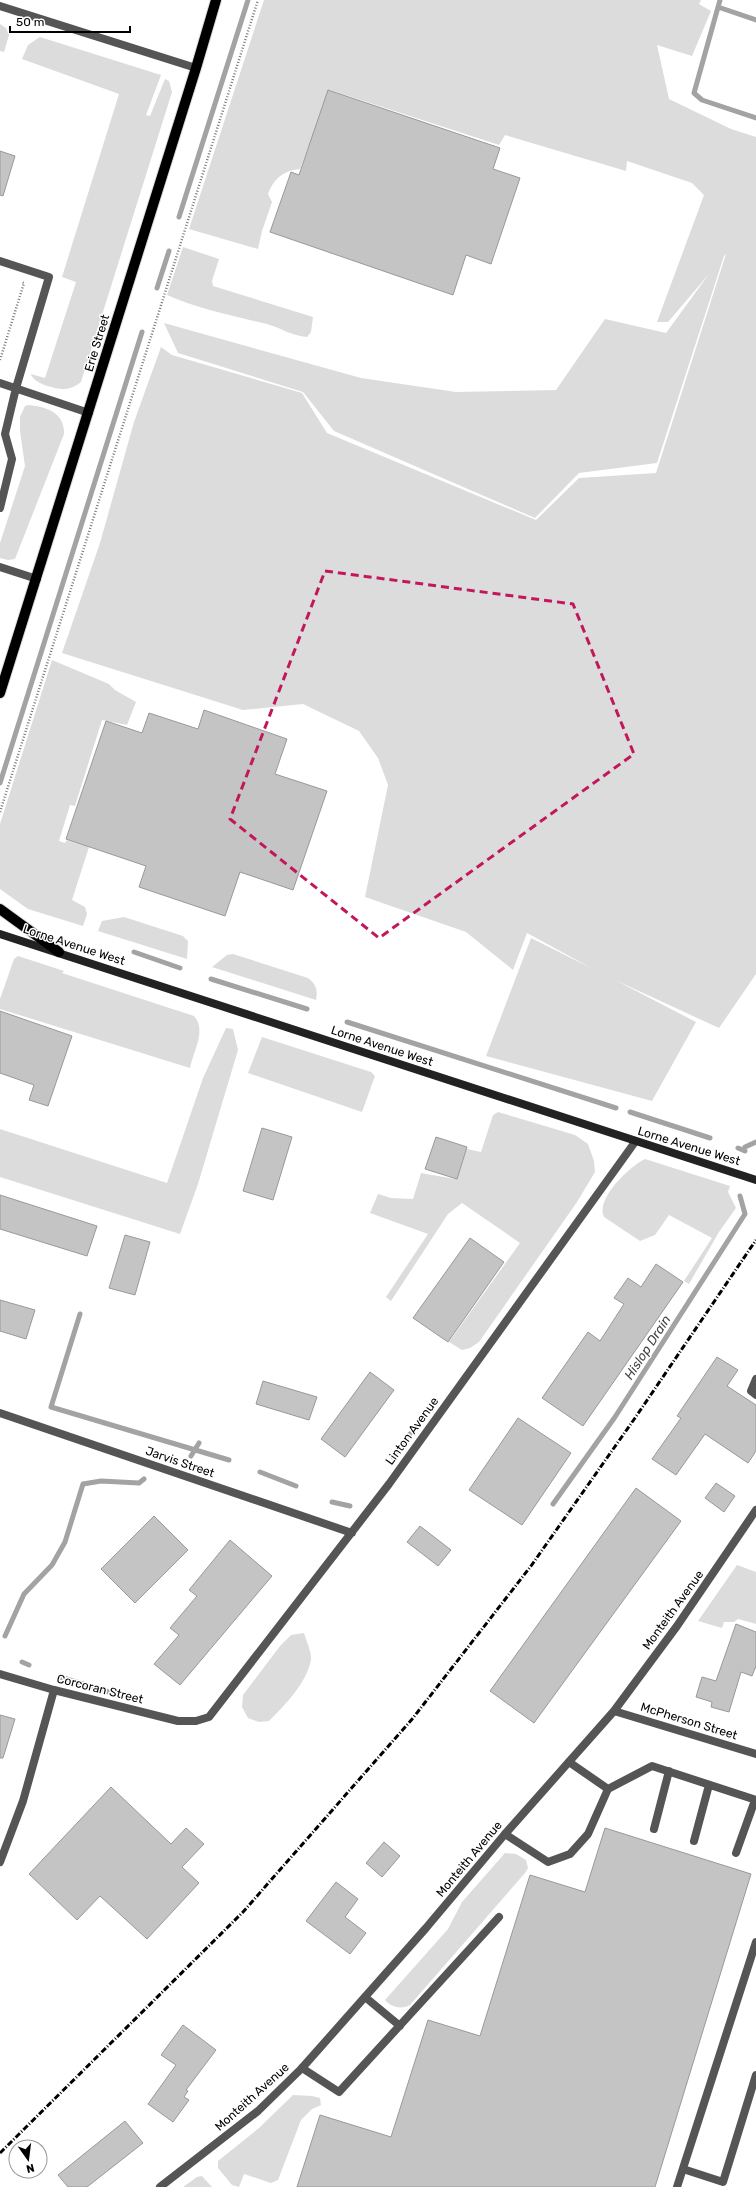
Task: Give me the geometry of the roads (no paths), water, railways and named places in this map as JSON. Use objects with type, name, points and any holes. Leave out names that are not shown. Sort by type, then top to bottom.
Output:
[{"type":"main road","name":"Erie Street","points":[[0,693],[89,413],[216,0]]},
{"type":"main road","points":[[0,909],[59,952]]},
{"type":"main road","name":"Lorne Avenue West","points":[[0,934],[59,952],[635,1142],[756,1180]]},
{"type":"street","points":[[0,6],[196,68]]},
{"type":"street","points":[[0,261],[49,277],[2,434],[12,459],[0,505]]},
{"type":"street","points":[[0,383],[89,413]]},
{"type":"street","points":[[0,567],[37,579]]},
{"type":"street","name":"Linton Avenue","points":[[196,1721],[209,1717],[352,1534],[635,1142]]},
{"type":"street","points":[[756,1379],[751,1391],[756,1395]]},
{"type":"street","name":"Jarvis Street","points":[[0,1413],[352,1534]]},
{"type":"street","name":"Monteith Avenue","points":[[160,2187],[247,2121],[302,2068],[426,1928],[505,1834],[614,1711],[677,1626],[756,1510]]},
{"type":"street","name":"Corcoran Street","points":[[0,1674],[54,1690],[178,1721],[196,1721]]},
{"type":"street","points":[[0,1862],[23,1801],[54,1690]]},
{"type":"street","name":"McPherson Street","points":[[614,1711],[756,1754]]},
{"type":"street","points":[[568,1762],[608,1788]]},
{"type":"street","points":[[505,1834],[548,1862],[570,1854],[588,1834],[608,1788],[652,1766],[755,1800],[736,1853]]},
{"type":"street","points":[[654,1830],[669,1772]]},
{"type":"street","points":[[694,1841],[709,1785]]},
{"type":"street","points":[[302,2068],[339,2092],[499,1917]]},
{"type":"street","points":[[678,2187],[756,1942]]},
{"type":"street","points":[[364,1997],[400,2026]]},
{"type":"street","points":[[683,2169],[722,2182],[756,2075]]},
{"type":"waterway","points":[[179,217],[248,0]]},
{"type":"waterway","points":[[720,0],[694,93],[702,100],[756,118]]},
{"type":"waterway","points":[[718,7],[756,20]]},
{"type":"waterway","points":[[157,288],[169,251]]},
{"type":"waterway","points":[[0,783],[142,332]]},
{"type":"waterway","points":[[134,952],[180,968]]},
{"type":"waterway","points":[[211,979],[307,1009]]},
{"type":"waterway","points":[[347,1022],[616,1108]]},
{"type":"waterway","points":[[630,1112],[710,1138]]},
{"type":"waterway","name":"Hislop Drain","points":[[745,1147],[756,1142]]},
{"type":"waterway","name":"Hislop Drain","points":[[738,1148],[745,1151]]},
{"type":"waterway","name":"Hislop Drain","points":[[553,1504],[615,1417],[745,1214],[740,1196]]},
{"type":"waterway","points":[[80,1314],[51,1407],[229,1460]]},
{"type":"waterway","points":[[393,1457],[410,1434]]},
{"type":"waterway","points":[[191,1456],[199,1443]]},
{"type":"waterway","points":[[260,1472],[296,1486]]},
{"type":"waterway","points":[[5,1636],[24,1594],[52,1565],[65,1542],[83,1484],[101,1481],[139,1483],[144,1479]]},
{"type":"waterway","points":[[332,1502],[350,1506]]},
{"type":"waterway","points":[[22,1662],[29,1665]]},
{"type":"waterway","points":[[60,1677],[109,1692]]},
{"type":"railway","points":[[0,2153],[243,1912],[413,1718],[531,1566],[635,1418],[756,1240]]}]
